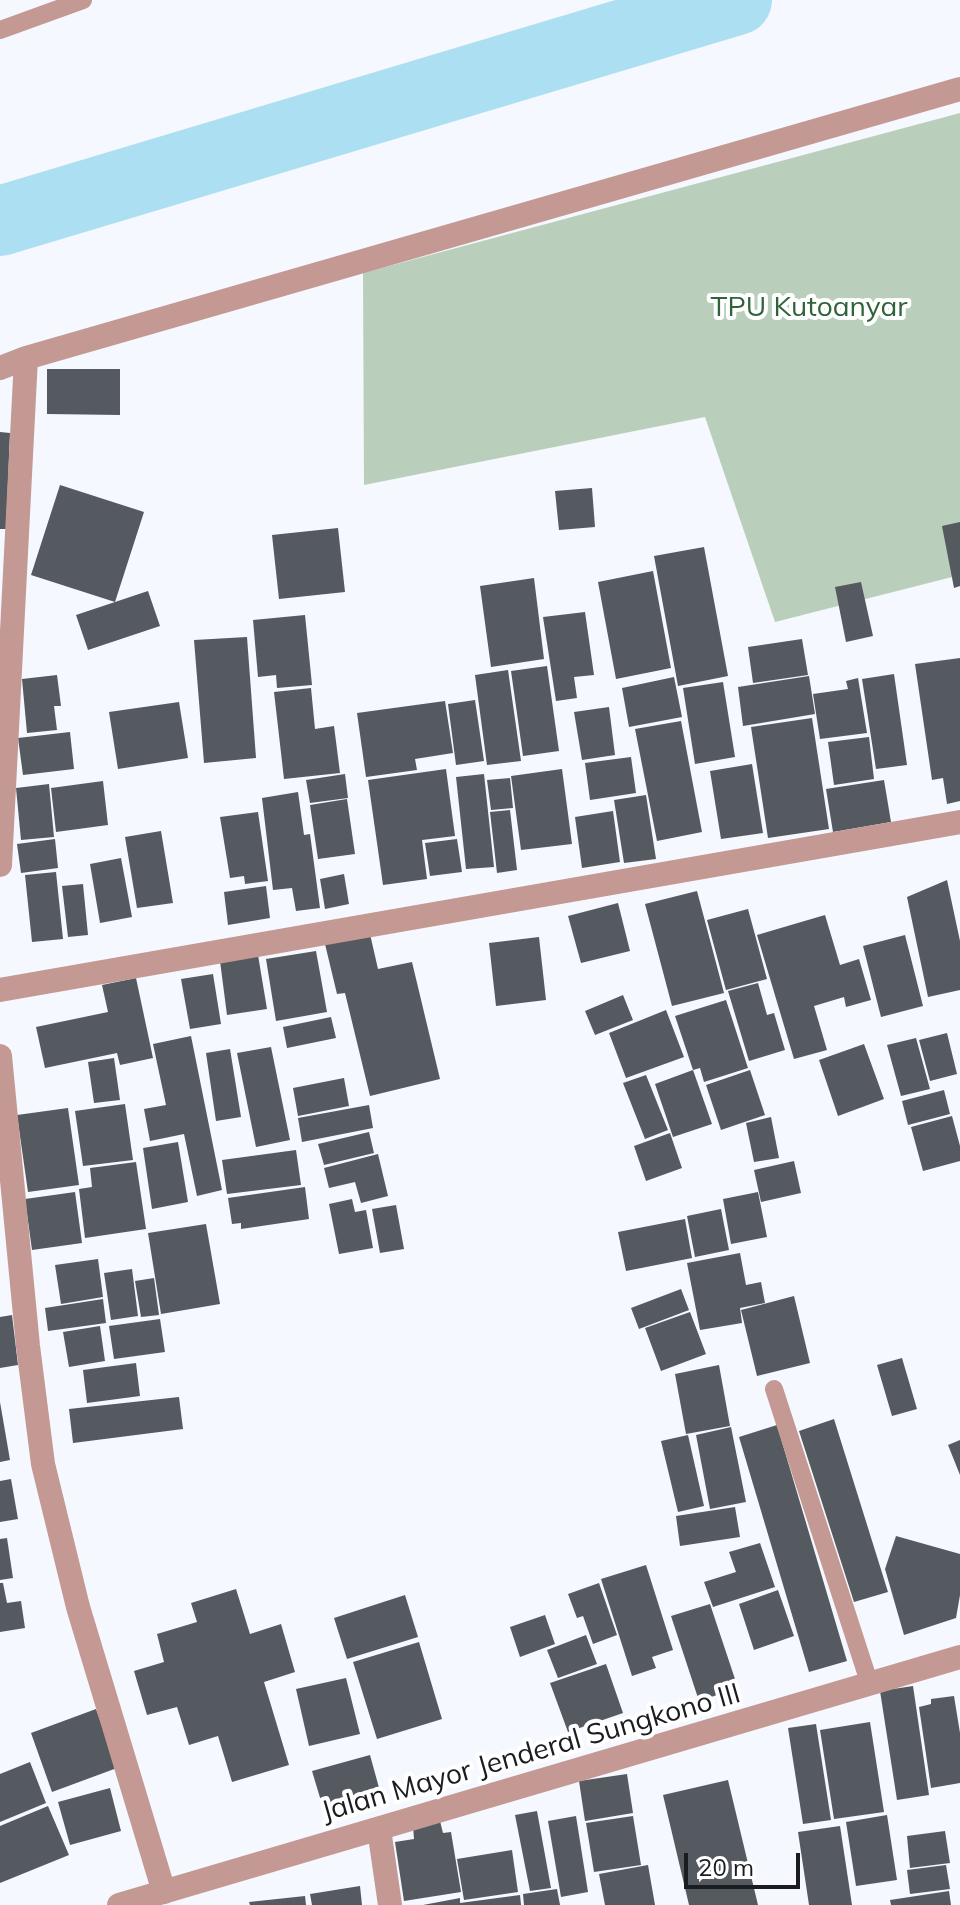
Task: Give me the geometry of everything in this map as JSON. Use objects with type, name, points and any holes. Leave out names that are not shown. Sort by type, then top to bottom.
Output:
[{"type":"street","points":[[0,368],[960,89]]},
{"type":"street","points":[[0,865],[26,358]]},
{"type":"street","points":[[0,990],[960,822]]},
{"type":"street","points":[[0,1056],[28,1346],[43,1464],[78,1607],[164,1892]]},
{"type":"street","name":"Jalan Mayor Jenderal Sungkono III","points":[[119,1905],[960,1657]]},
{"type":"street","points":[[379,1829],[390,1905]]},
{"type":"lane","points":[[0,30],[83,0]]},
{"type":"lane","points":[[774,1389],[870,1685]]},
{"type":"green space","name":"TPU Kutoanyar","points":[[960,113],[960,575],[775,622],[705,417],[364,485],[363,273]]},
{"type":"building","points":[[47,369],[120,369],[120,415],[47,414]]},
{"type":"building","points":[[0,432],[10,433],[6,529],[0,529]]},
{"type":"building","points":[[60,485],[144,512],[115,602],[31,575]]},
{"type":"building","points":[[592,488],[595,527],[559,530],[555,491]]},
{"type":"building","points":[[960,522],[960,586],[954,588],[942,526]]},
{"type":"building","points":[[338,528],[345,592],[279,599],[272,535]]},
{"type":"building","points":[[704,547],[728,676],[678,686],[654,556]]},
{"type":"building","points":[[653,571],[671,668],[616,679],[598,582]]},
{"type":"building","points":[[534,578],[544,659],[491,667],[480,586]]},
{"type":"building","points":[[861,582],[873,636],[846,642],[835,587]]},
{"type":"building","points":[[148,591],[160,626],[88,650],[76,615]]},
{"type":"building","points":[[585,612],[594,675],[574,677],[577,698],[556,701],[543,617]]},
{"type":"building","points":[[305,615],[312,685],[277,688],[276,675],[258,677],[253,620]]},
{"type":"building","points":[[247,637],[256,758],[204,763],[194,640]]},
{"type":"building","points":[[802,639],[808,675],[753,683],[748,647]]},
{"type":"building","points":[[960,658],[960,801],[947,804],[943,778],[932,780],[915,664]]},
{"type":"building","points":[[547,666],[559,751],[523,756],[511,671]]},
{"type":"building","points":[[508,670],[521,761],[487,765],[475,675]]},
{"type":"building","points":[[894,674],[907,765],[876,769],[862,679]]},
{"type":"building","points":[[57,675],[61,706],[54,706],[57,730],[27,733],[22,679]]},
{"type":"building","points":[[809,676],[815,714],[743,726],[738,687]]},
{"type":"building","points":[[674,677],[682,717],[629,727],[622,688]]},
{"type":"building","points":[[858,678],[867,733],[820,739],[813,694],[848,689],[846,681]]},
{"type":"building","points":[[723,682],[735,757],[695,764],[683,688]]},
{"type":"building","points":[[311,688],[315,729],[334,726],[340,773],[284,779],[274,692]]},
{"type":"building","points":[[475,700],[484,761],[456,765],[448,704]]},
{"type":"building","points":[[445,701],[453,753],[415,759],[417,770],[366,777],[357,713]]},
{"type":"building","points":[[179,702],[188,758],[118,769],[109,712]]},
{"type":"building","points":[[609,707],[615,755],[582,760],[574,712]]},
{"type":"building","points":[[812,718],[829,829],[768,838],[751,727]]},
{"type":"building","points":[[681,721],[702,832],[657,841],[635,729]]},
{"type":"building","points":[[70,732],[74,769],[23,775],[18,738]]},
{"type":"building","points":[[869,737],[874,779],[834,785],[828,742]]},
{"type":"building","points":[[631,757],[636,793],[590,800],[585,763]]},
{"type":"building","points":[[752,764],[763,833],[721,839],[710,771]]},
{"type":"building","points":[[446,769],[455,836],[422,840],[427,879],[383,885],[368,780]]},
{"type":"building","points":[[562,769],[572,844],[521,850],[511,776]]},
{"type":"building","points":[[345,774],[348,798],[310,803],[306,780]]},
{"type":"building","points":[[484,774],[494,867],[466,869],[456,777]]},
{"type":"building","points":[[510,778],[513,808],[491,810],[487,780]]},
{"type":"building","points":[[884,780],[891,822],[833,832],[826,789]]},
{"type":"building","points":[[103,781],[108,825],[56,832],[51,788]]},
{"type":"building","points":[[49,784],[54,837],[21,840],[16,788]]},
{"type":"building","points":[[298,792],[304,835],[310,834],[320,908],[296,911],[292,888],[273,890],[262,798]]},
{"type":"building","points":[[646,795],[656,859],[624,863],[614,800]]},
{"type":"building","points":[[347,799],[355,854],[318,859],[310,805]]},
{"type":"building","points":[[510,810],[517,870],[497,873],[490,812]]},
{"type":"building","points":[[613,811],[620,862],[582,868],[575,817]]},
{"type":"building","points":[[258,812],[268,881],[245,884],[244,876],[230,878],[220,817]]},
{"type":"building","points":[[161,831],[173,903],[137,908],[125,837]]},
{"type":"building","points":[[55,839],[58,868],[21,873],[17,844]]},
{"type":"building","points":[[457,839],[462,872],[430,876],[425,843]]},
{"type":"building","points":[[121,858],[132,917],[100,923],[90,864]]},
{"type":"building","points":[[56,872],[63,939],[32,942],[25,875]]},
{"type":"building","points":[[344,874],[349,904],[325,909],[320,879]]},
{"type":"building","points":[[947,880],[960,941],[960,990],[928,997],[907,897]]},
{"type":"building","points":[[83,884],[88,935],[68,937],[62,886]]},
{"type":"building","points":[[266,886],[270,918],[228,925],[224,892]]},
{"type":"building","points":[[697,891],[724,993],[672,1006],[645,904]]},
{"type":"building","points":[[618,903],[630,951],[581,963],[568,916]]},
{"type":"building","points":[[748,909],[767,979],[726,990],[707,920]]},
{"type":"building","points":[[825,915],[840,965],[859,959],[871,1000],[846,1007],[844,997],[814,1006],[827,1050],[794,1059],[757,935]]},
{"type":"building","points":[[370,934],[378,969],[412,962],[440,1079],[370,1096],[345,993],[337,994],[325,944]]},
{"type":"building","points":[[905,935],[923,1006],[881,1017],[863,946]]},
{"type":"building","points":[[539,937],[546,1000],[496,1006],[489,943]]},
{"type":"building","points":[[316,951],[327,1012],[276,1021],[266,959]]},
{"type":"building","points":[[258,955],[267,1009],[227,1015],[220,961]]},
{"type":"building","points":[[213,974],[221,1024],[190,1029],[181,979]]},
{"type":"building","points":[[136,978],[153,1058],[120,1065],[117,1053],[45,1068],[36,1027],[108,1012],[102,985]]},
{"type":"building","points":[[758,983],[767,1015],[774,1013],[785,1050],[749,1061],[728,991]]},
{"type":"building","points":[[623,995],[633,1020],[595,1035],[585,1011]]},
{"type":"building","points":[[726,1000],[748,1068],[704,1082],[700,1068],[693,1070],[675,1016]]},
{"type":"building","points":[[666,1010],[684,1057],[626,1078],[609,1033]]},
{"type":"building","points":[[331,1017],[336,1038],[287,1048],[283,1027]]},
{"type":"building","points":[[947,1033],[957,1074],[930,1081],[919,1040]]},
{"type":"building","points":[[191,1036],[222,1190],[197,1196],[184,1134],[150,1141],[144,1109],[166,1105],[153,1044]]},
{"type":"building","points":[[916,1038],[930,1089],[901,1096],[887,1045]]},
{"type":"building","points":[[864,1044],[884,1099],[838,1116],[819,1060]]},
{"type":"building","points":[[271,1047],[290,1140],[256,1147],[237,1053]]},
{"type":"building","points":[[230,1049],[241,1117],[216,1121],[206,1053]]},
{"type":"building","points":[[114,1058],[120,1100],[94,1103],[88,1062]]},
{"type":"building","points":[[693,1070],[712,1124],[673,1137],[655,1084]]},
{"type":"building","points":[[750,1070],[765,1115],[721,1130],[706,1085]]},
{"type":"building","points":[[646,1075],[668,1130],[645,1139],[623,1083]]},
{"type":"building","points":[[344,1078],[349,1106],[298,1116],[293,1088]]},
{"type":"building","points":[[944,1090],[950,1114],[908,1125],[902,1101]]},
{"type":"building","points":[[125,1104],[133,1160],[83,1166],[75,1111]]},
{"type":"building","points":[[369,1105],[373,1128],[302,1142],[298,1118]]},
{"type":"building","points":[[68,1108],[79,1185],[28,1192],[17,1115]]},
{"type":"building","points":[[952,1116],[960,1146],[960,1161],[923,1171],[911,1127]]},
{"type":"building","points":[[771,1117],[779,1158],[754,1162],[746,1123]]},
{"type":"building","points":[[369,1132],[374,1153],[324,1165],[318,1144]]},
{"type":"building","points":[[670,1133],[682,1168],[646,1181],[634,1146]]},
{"type":"building","points":[[178,1142],[188,1202],[152,1209],[143,1148]]},
{"type":"building","points":[[296,1150],[301,1185],[227,1194],[222,1160]]},
{"type":"building","points":[[378,1154],[388,1196],[361,1203],[355,1182],[329,1188],[324,1168]]},
{"type":"building","points":[[794,1161],[801,1193],[761,1202],[754,1170]]},
{"type":"building","points":[[136,1162],[146,1229],[85,1238],[79,1189],[92,1187],[90,1168]]},
{"type":"building","points":[[305,1187],[309,1219],[241,1229],[241,1223],[232,1224],[228,1198]]},
{"type":"building","points":[[75,1192],[82,1243],[32,1250],[25,1199]]},
{"type":"building","points":[[758,1192],[767,1237],[731,1244],[723,1199]]},
{"type":"building","points":[[352,1199],[355,1212],[366,1210],[373,1248],[339,1254],[329,1204]]},
{"type":"building","points":[[396,1205],[404,1249],[380,1253],[372,1209]]},
{"type":"building","points":[[721,1209],[729,1250],[695,1257],[687,1216]]},
{"type":"building","points":[[685,1219],[692,1258],[626,1271],[618,1232]]},
{"type":"building","points":[[206,1224],[220,1304],[161,1314],[148,1233]]},
{"type":"building","points":[[740,1253],[746,1285],[761,1282],[765,1303],[740,1308],[742,1323],[700,1330],[687,1263]]},
{"type":"building","points":[[98,1259],[103,1297],[61,1304],[55,1265]]},
{"type":"building","points":[[132,1269],[138,1316],[111,1320],[104,1273]]},
{"type":"building","points":[[154,1278],[159,1315],[141,1317],[135,1281]]},
{"type":"building","points":[[681,1289],[689,1310],[639,1329],[631,1308]]},
{"type":"building","points":[[794,1296],[810,1363],[757,1376],[741,1310]]},
{"type":"building","points":[[103,1299],[106,1323],[48,1331],[45,1308]]},
{"type":"building","points":[[690,1312],[706,1354],[661,1371],[645,1328]]},
{"type":"building","points":[[12,1315],[18,1365],[0,1368],[0,1317]]},
{"type":"building","points":[[160,1319],[165,1352],[114,1359],[109,1326]]},
{"type":"building","points":[[100,1326],[105,1361],[69,1367],[63,1332]]},
{"type":"building","points":[[902,1358],[917,1409],[892,1416],[877,1365]]},
{"type":"building","points":[[136,1363],[140,1396],[87,1403],[83,1370]]},
{"type":"building","points":[[719,1365],[730,1426],[686,1434],[675,1374]]},
{"type":"building","points":[[179,1397],[183,1429],[73,1443],[69,1409]]},
{"type":"building","points":[[0,1402],[10,1460],[0,1462]]},
{"type":"building","points":[[834,1419],[888,1592],[854,1602],[799,1431]]},
{"type":"building","points":[[777,1425],[847,1661],[809,1672],[739,1437]]},
{"type":"building","points":[[731,1427],[746,1502],[710,1509],[696,1435]]},
{"type":"building","points":[[688,1435],[704,1506],[678,1512],[661,1441]]},
{"type":"building","points":[[960,1440],[960,1475],[948,1445]]},
{"type":"building","points":[[11,1479],[18,1519],[0,1522],[0,1481]]},
{"type":"building","points":[[735,1507],[740,1537],[680,1546],[676,1516]]},
{"type":"building","points":[[896,1536],[960,1554],[960,1595],[956,1618],[904,1635],[885,1569]]},
{"type":"building","points":[[7,1538],[13,1578],[0,1580],[0,1539]]},
{"type":"building","points":[[760,1543],[775,1587],[713,1607],[704,1582],[736,1572],[729,1552]]},
{"type":"building","points":[[646,1565],[673,1650],[652,1657],[656,1668],[632,1676],[601,1579]]},
{"type":"building","points":[[0,1583],[3,1583],[7,1603],[21,1601],[25,1628],[0,1632]]},
{"type":"building","points":[[599,1583],[617,1635],[593,1644],[583,1616],[577,1618],[568,1594]]},
{"type":"building","points":[[236,1589],[250,1634],[281,1624],[295,1672],[264,1682],[289,1765],[232,1782],[218,1736],[189,1745],[177,1707],[147,1715],[134,1671],[164,1662],[157,1634],[197,1622],[191,1603]]},
{"type":"building","points":[[778,1590],[794,1636],[754,1650],[739,1604]]},
{"type":"building","points":[[405,1595],[418,1637],[347,1659],[334,1618]]},
{"type":"building","points":[[710,1604],[738,1688],[699,1701],[671,1616]]},
{"type":"building","points":[[545,1615],[555,1644],[520,1657],[510,1627]]},
{"type":"building","points":[[586,1635],[597,1664],[558,1678],[547,1650]]},
{"type":"building","points":[[419,1642],[442,1719],[377,1739],[353,1662]]},
{"type":"building","points":[[606,1664],[623,1713],[568,1732],[550,1683]]},
{"type":"building","points":[[346,1678],[360,1734],[309,1746],[296,1689]]},
{"type":"building","points":[[913,1686],[929,1795],[897,1800],[880,1691]]},
{"type":"building","points":[[954,1696],[960,1733],[960,1783],[931,1788],[919,1707],[931,1704],[931,1699]]},
{"type":"building","points":[[96,1709],[117,1768],[52,1792],[31,1733]]},
{"type":"building","points":[[870,1722],[884,1812],[834,1819],[820,1730]]},
{"type":"building","points":[[816,1724],[831,1820],[803,1824],[788,1728]]},
{"type":"building","points":[[370,1755],[381,1795],[324,1811],[312,1771]]},
{"type":"building","points":[[30,1762],[46,1803],[0,1822],[0,1774]]},
{"type":"building","points":[[627,1774],[633,1813],[585,1821],[579,1781]]},
{"type":"building","points":[[728,1780],[758,1905],[689,1905],[663,1795]]},
{"type":"building","points":[[110,1788],[121,1831],[70,1845],[58,1802]]},
{"type":"building","points":[[48,1806],[69,1855],[0,1883],[0,1826]]},
{"type":"building","points":[[537,1811],[551,1888],[530,1891],[515,1815]]},
{"type":"building","points":[[887,1815],[897,1880],[856,1886],[846,1822]]},
{"type":"building","points":[[576,1816],[588,1892],[561,1897],[548,1821]]},
{"type":"building","points":[[633,1816],[641,1865],[594,1872],[586,1823]]},
{"type":"building","points":[[440,1821],[443,1833],[451,1832],[461,1892],[404,1901],[395,1842],[414,1839],[413,1826]]},
{"type":"building","points":[[840,1826],[852,1905],[809,1905],[798,1832]]},
{"type":"building","points":[[945,1831],[950,1863],[910,1868],[907,1836]]},
{"type":"building","points":[[512,1850],[518,1892],[464,1900],[457,1859]]},
{"type":"building","points":[[648,1865],[655,1905],[605,1905],[599,1874]]},
{"type":"building","points":[[946,1865],[950,1889],[910,1894],[907,1870]]},
{"type":"building","points":[[360,1886],[362,1905],[312,1905],[310,1894]]},
{"type":"building","points":[[557,1889],[560,1905],[524,1905],[523,1894]]},
{"type":"building","points":[[949,1891],[951,1905],[891,1905],[890,1900]]},
{"type":"building","points":[[520,1895],[521,1905],[423,1905],[460,1898],[460,1903]]},
{"type":"building","points":[[305,1896],[306,1905],[250,1905],[249,1902]]},
{"type":"waterway","points":[[0,221],[737,0]]}]
